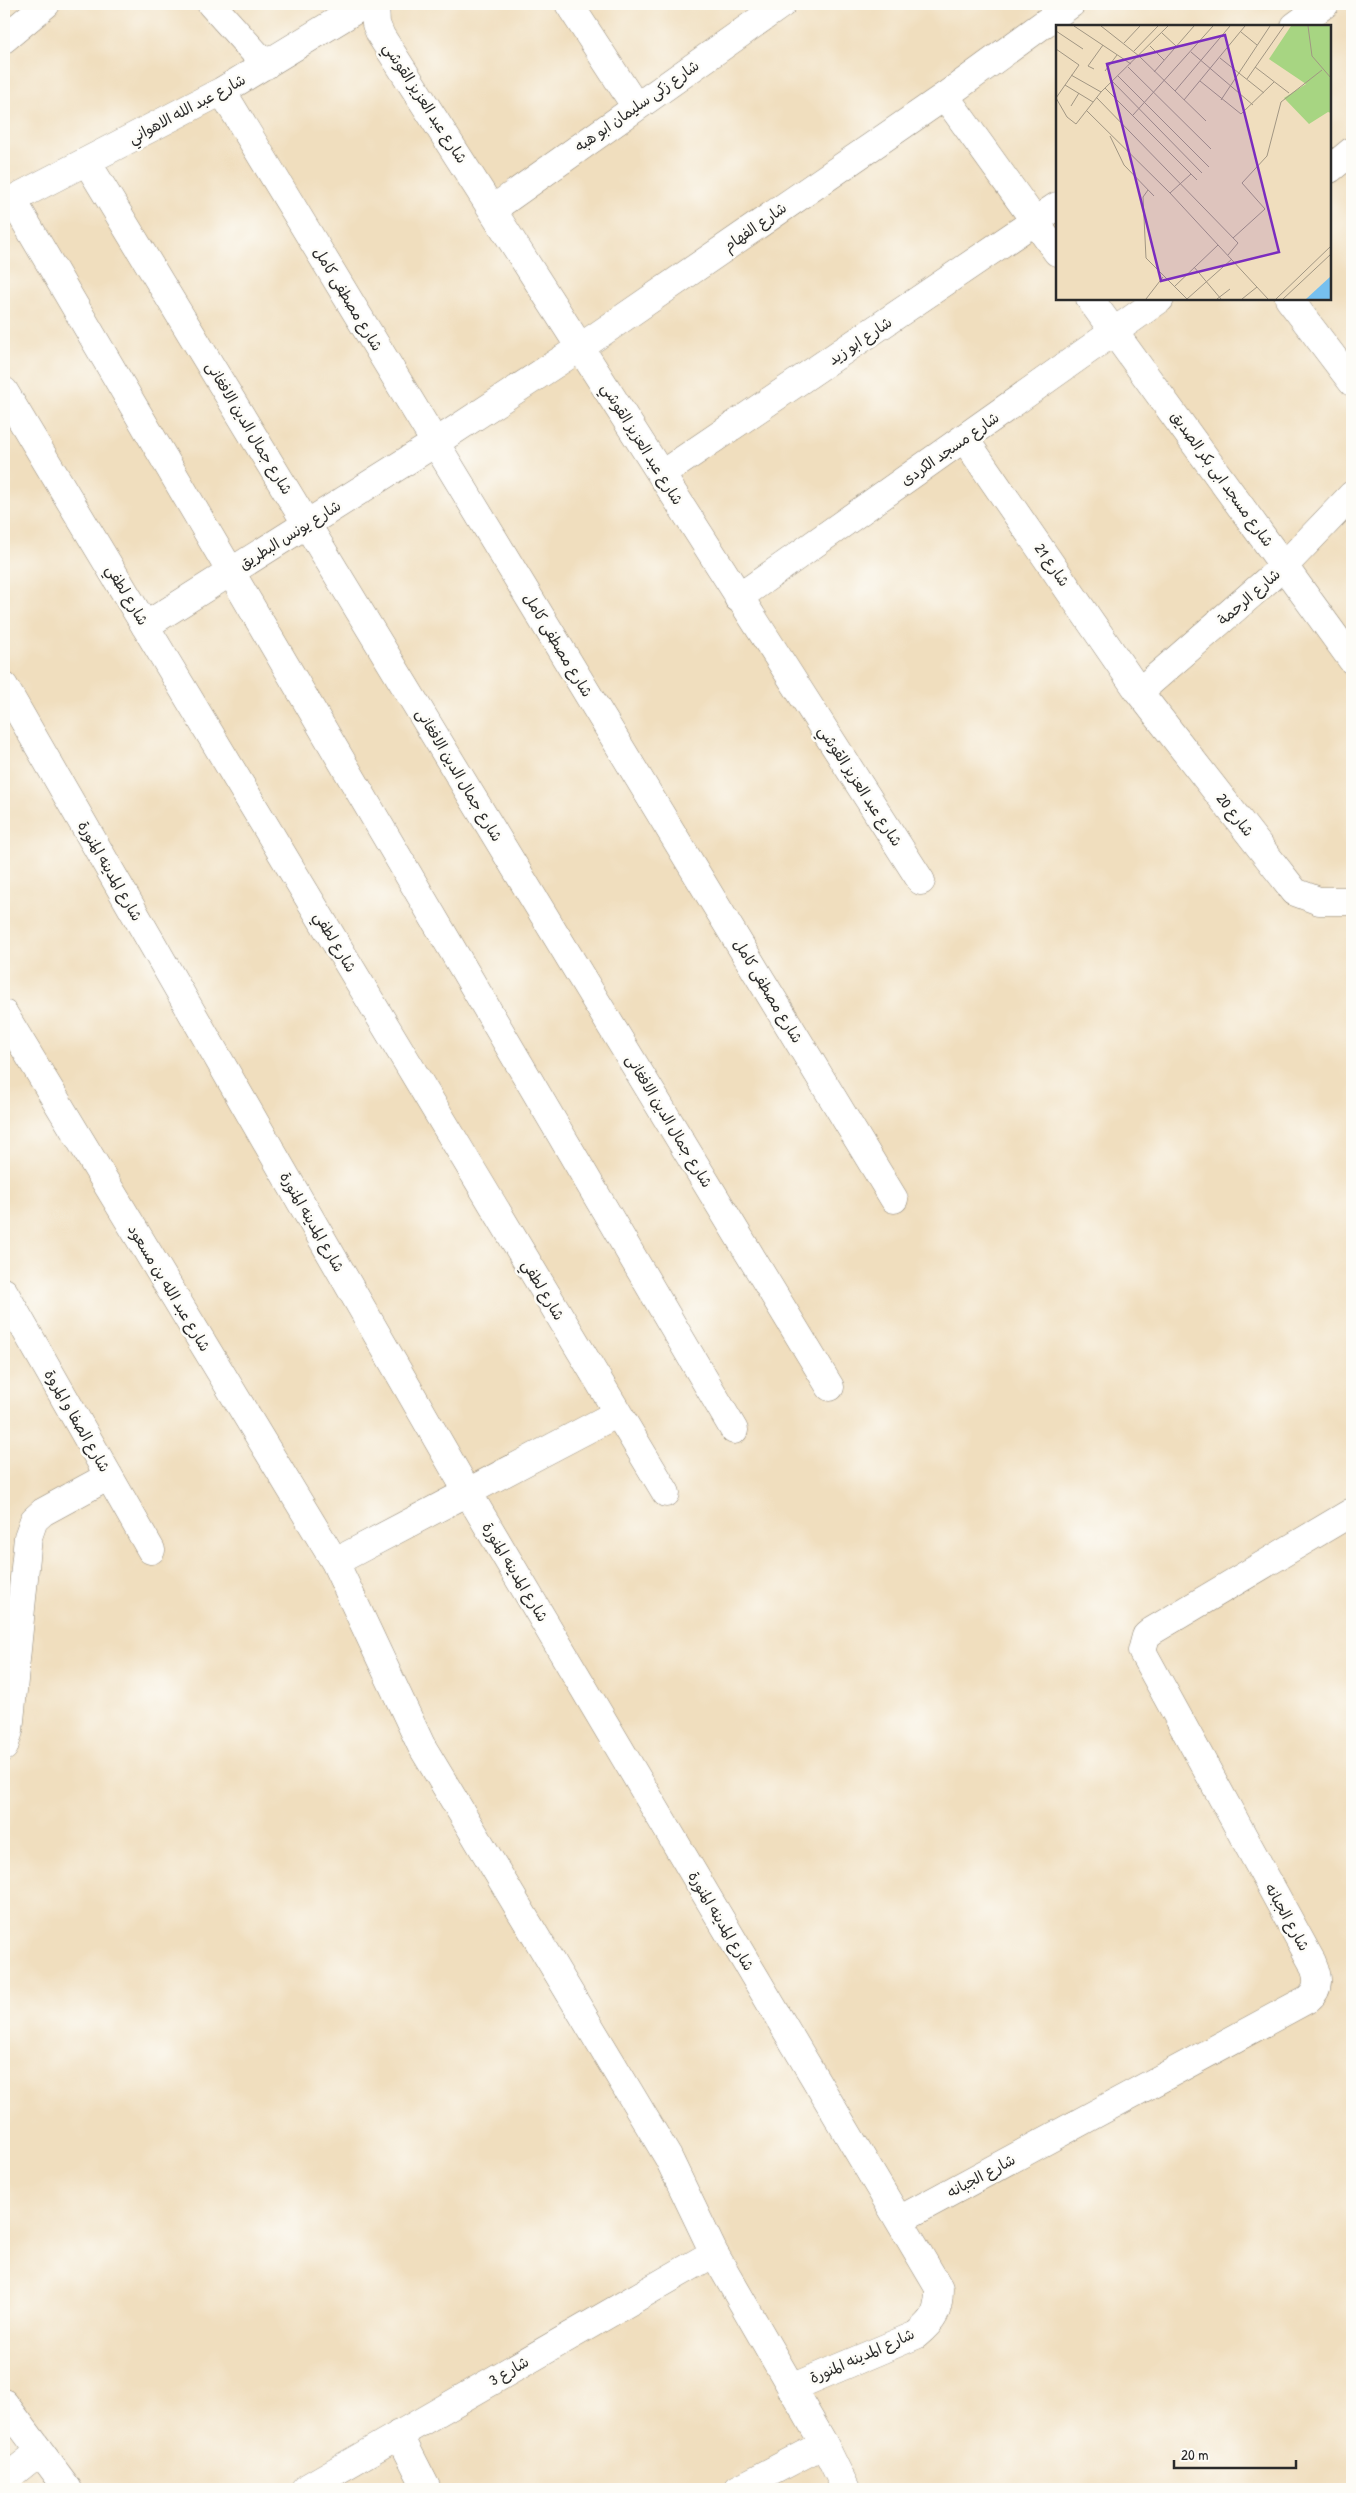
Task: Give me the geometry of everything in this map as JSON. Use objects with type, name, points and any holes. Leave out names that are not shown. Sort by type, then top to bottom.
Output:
[{"type":"street","points":[[4,39],[46,4]]},
{"type":"street","points":[[211,4],[266,65]]},
{"type":"street","name":"شارع عبد الله الاهواني","points":[[8,202],[222,92],[365,4]]},
{"type":"street","name":"شارع عبد العزيز القوشي","points":[[375,4],[376,24],[381,36],[662,474],[738,598],[921,881]]},
{"type":"street","points":[[569,4],[636,107]]},
{"type":"street","name":"شارع زكى سليمان ابو هبه","points":[[492,209],[782,4]]},
{"type":"street","name":"شارع الفهام","points":[[435,443],[581,347],[945,96],[1071,4]]},
{"type":"street","points":[[1296,25],[1325,4]]},
{"type":"street","name":"شارع مصطفى كامل","points":[[222,92],[894,1199]]},
{"type":"street","points":[[945,96],[1047,214],[1056,248]]},
{"type":"street","points":[[1331,168],[1352,151]]},
{"type":"street","name":"شارع جمال الدين الافغانى","points":[[87,162],[830,1387]]},
{"type":"street","points":[[8,202],[231,572],[734,1430]]},
{"type":"street","name":"شارع ابو زيد","points":[[662,474],[1047,214]]},
{"type":"street","name":"شارع مسجد ابى بكر الصديق","points":[[1091,300],[1285,565],[1352,660]]},
{"type":"street","name":"شارع مسجد الكردى","points":[[738,598],[1159,300]]},
{"type":"street","points":[[1290,300],[1352,382]]},
{"type":"street","name":"شارع لطفي","points":[[4,391],[666,1493]]},
{"type":"street","name":"شارع 21","points":[[964,438],[1139,692]]},
{"type":"street","name":"شارع يونس البطريق","points":[[145,626],[435,443]]},
{"type":"street","name":"شارع الرحمة","points":[[1139,692],[1285,565],[1352,494]]},
{"type":"street","name":"شارع المدينه المنورة","points":[[4,686],[467,1491],[939,2288],[939,2306],[930,2323],[916,2335],[791,2388]]},
{"type":"street","name":"شارع 20","points":[[1139,692],[1295,892],[1319,901],[1352,901]]},
{"type":"street","name":"شارع عبد الله بن مسعود","points":[[4,1014],[335,1562],[422,1745],[668,2157],[714,2253],[824,2444],[846,2489]]},
{"type":"street","name":"شارع الصفا و المروة","points":[[4,1292],[151,1550]]},
{"type":"street","points":[[335,1562],[618,1413]]},
{"type":"street","points":[[4,1747],[9,1731],[28,1537],[34,1520],[43,1512],[108,1476]]},
{"type":"street","name":"شارع الجبانه","points":[[899,2220],[1308,1999],[1314,1994],[1318,1984],[1312,1962],[1142,1651],[1146,1636],[1152,1631],[1352,1512]]},
{"type":"street","name":"شارع 3","points":[[305,2489],[714,2253]]},
{"type":"street","points":[[4,2403],[68,2489]]},
{"type":"street","points":[[399,2434],[427,2489]]},
{"type":"street","points":[[738,2489],[824,2444]]},
{"type":"street","points":[[4,2480],[40,2452]]}]
